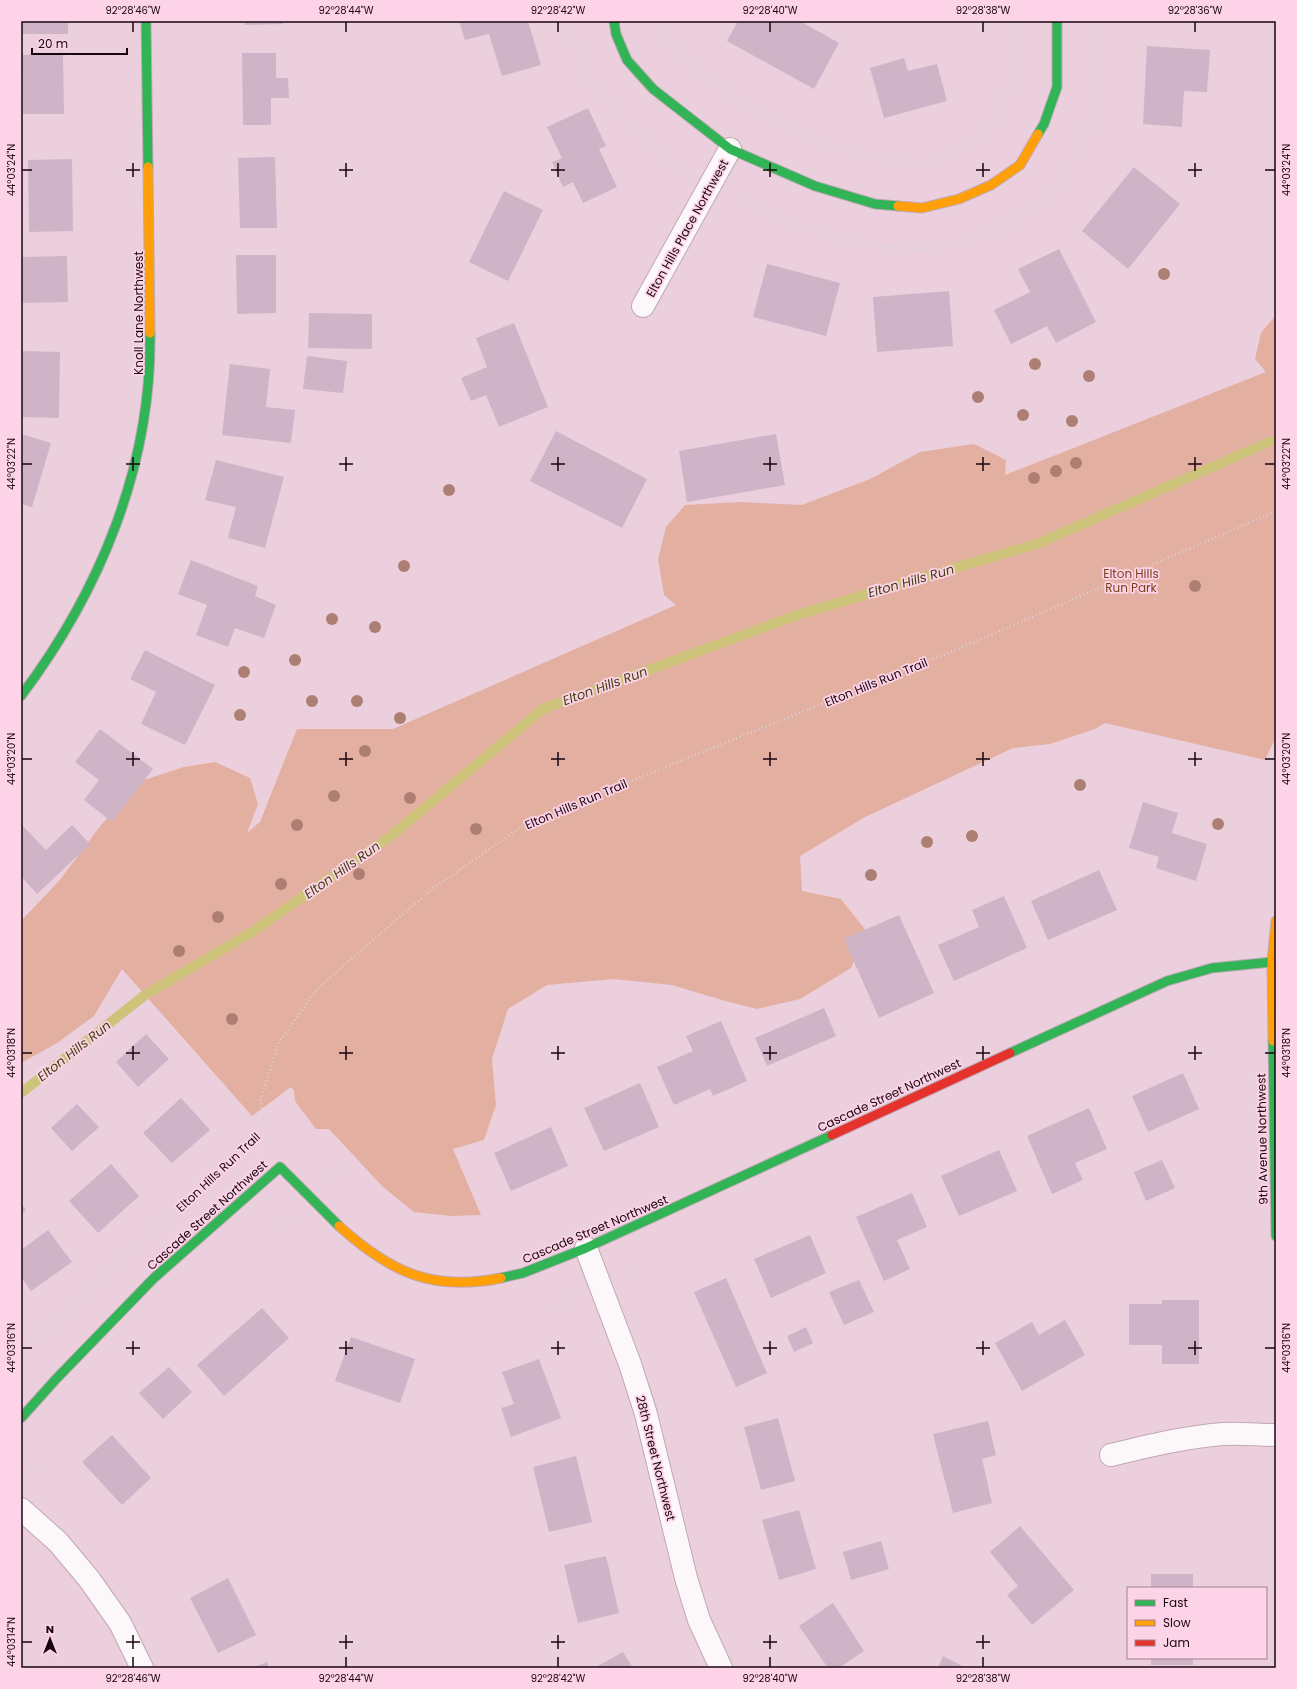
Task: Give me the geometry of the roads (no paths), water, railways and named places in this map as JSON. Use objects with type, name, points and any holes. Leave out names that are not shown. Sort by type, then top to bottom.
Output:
[{"type":"street","name":"Knoll Lane Northwest","points":[[21,696],[66,629],[97,570],[119,518],[134,475],[144,424],[152,368],[146,21]]},
{"type":"street","points":[[614,21],[616,34],[627,60],[652,89],[730,149],[815,186],[875,204],[922,208],[959,199],[991,185],[1020,165],[1044,124],[1057,87],[1057,21]]},
{"type":"street","name":"Elton Hills Place Northwest","points":[[643,306],[730,149]]},
{"type":"street","name":"9th Avenue Northwest","points":[[1276,921],[1272,962],[1276,1236]]},
{"type":"street","name":"Cascade Street Northwest","points":[[21,1418],[57,1378],[154,1278],[280,1167],[348,1235],[380,1261],[413,1276],[440,1283],[466,1284],[496,1279],[524,1273],[586,1248],[1167,981],[1212,968],[1272,962]]},
{"type":"street","name":"28th Street Northwest","points":[[586,1248],[630,1364],[648,1421],[686,1578],[699,1620],[721,1668]]},
{"type":"street","points":[[1111,1455],[1147,1446],[1224,1434],[1276,1435]]},
{"type":"street","points":[[21,1509],[58,1542],[89,1579],[120,1624],[142,1668]]},
{"type":"waterway","name":"Elton Hills Run","points":[[21,1093],[145,995],[252,932],[391,836],[543,709],[797,615],[1039,543],[1276,440]]},
{"type":"park label","name":"Elton Hills Run Park","points":[[1131,580]]}]
